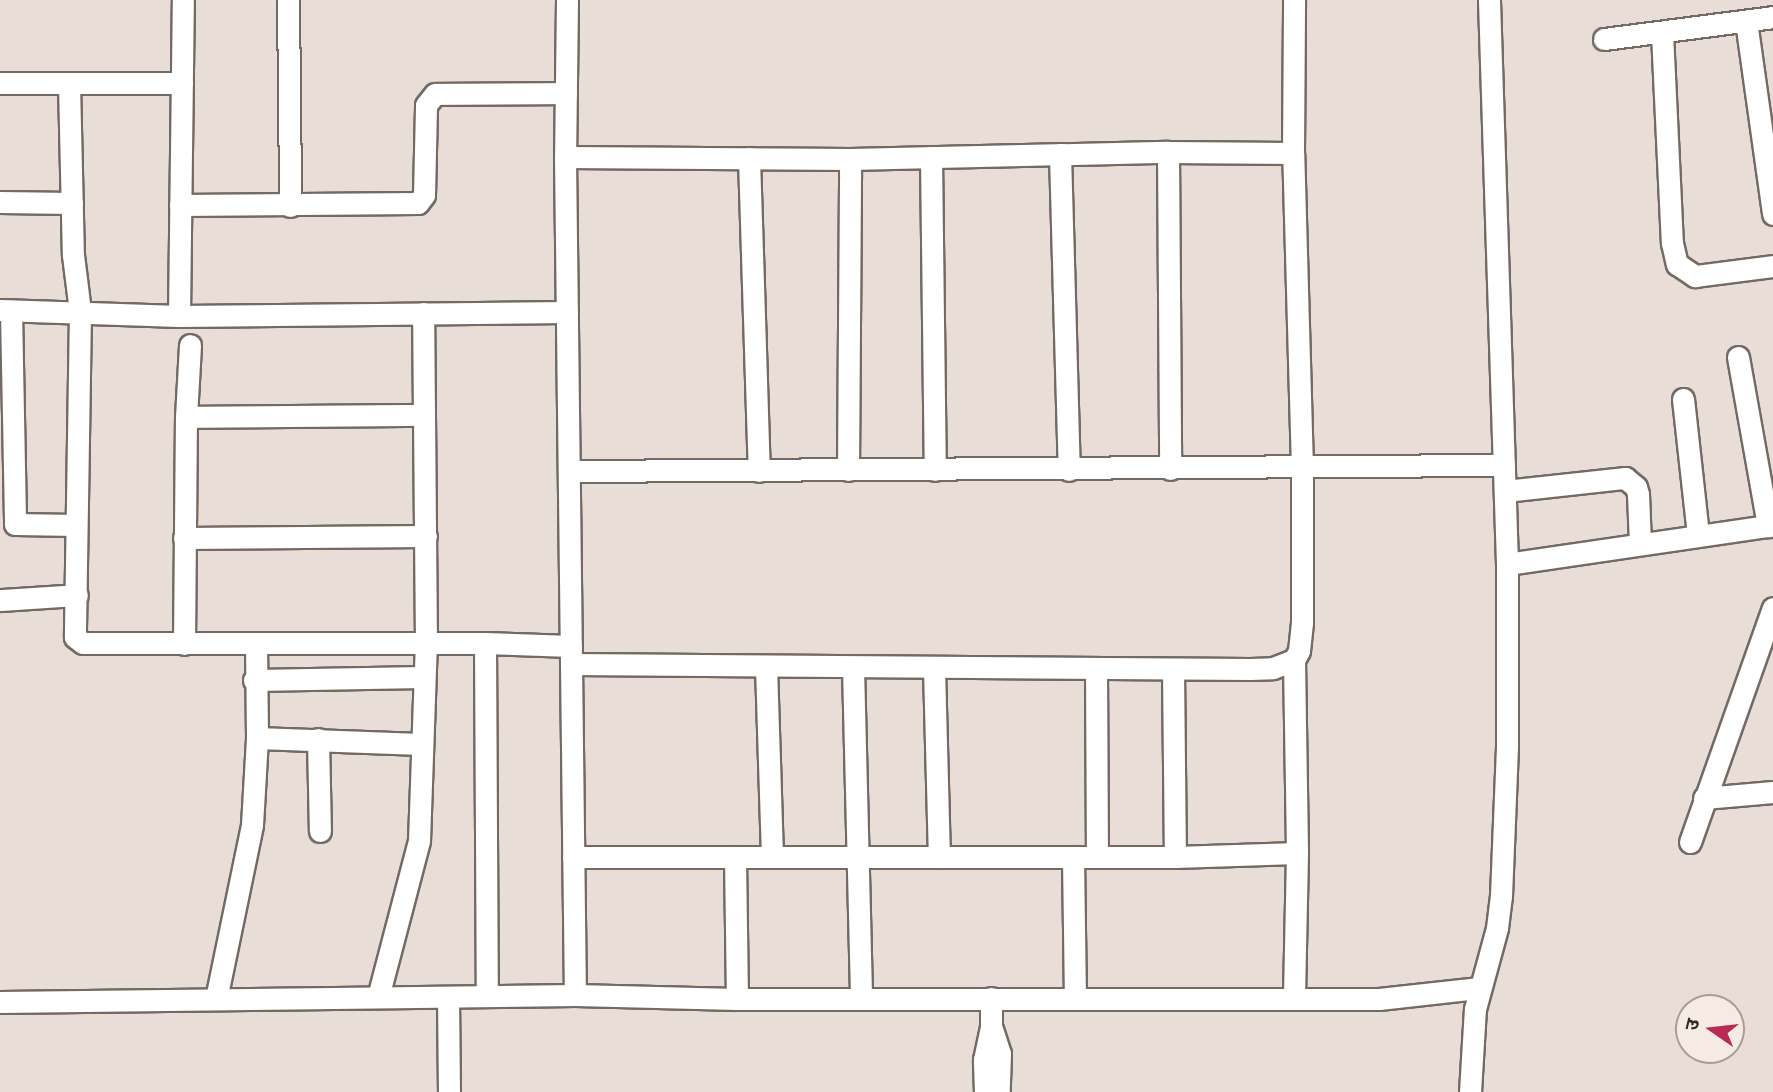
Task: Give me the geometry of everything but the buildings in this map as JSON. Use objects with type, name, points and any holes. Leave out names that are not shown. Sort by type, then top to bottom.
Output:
[{"type":"street","points":[[179,316],[183,0]]},
{"type":"street","points":[[288,0],[290,206]]},
{"type":"street","points":[[567,0],[565,157],[575,995]]},
{"type":"street","points":[[1294,0],[1293,153],[1302,468],[1303,623],[1299,651],[1294,660],[1297,853],[1294,999]]},
{"type":"street","points":[[1470,1092],[1479,988],[1497,928],[1501,896],[1507,746],[1507,564],[1489,0]]},
{"type":"street","points":[[1604,39],[1773,17]]},
{"type":"street","points":[[1746,21],[1773,214]]},
{"type":"street","points":[[1662,33],[1672,243],[1677,264],[1695,276],[1773,266]]},
{"type":"street","points":[[0,83],[182,83]]},
{"type":"street","points":[[69,83],[73,255],[80,311],[75,637],[83,643],[485,643],[571,655],[766,666],[1174,670],[1273,668],[1294,660]]},
{"type":"street","points":[[180,205],[290,206],[422,201],[426,105],[435,94],[566,93]]},
{"type":"street","points":[[565,157],[850,159],[1168,152],[1293,153]]},
{"type":"street","points":[[1168,152],[1170,469]]},
{"type":"street","points":[[1060,155],[1069,470]]},
{"type":"street","points":[[932,157],[935,470]]},
{"type":"street","points":[[749,158],[759,471]]},
{"type":"street","points":[[848,470],[850,159]]},
{"type":"street","points":[[0,202],[72,202]]},
{"type":"street","points":[[76,525],[8,524],[6,311],[80,311],[179,316],[567,312]]},
{"type":"street","points":[[379,998],[419,841],[426,644],[423,313]]},
{"type":"street","points":[[184,643],[186,417],[190,345]]},
{"type":"street","points":[[1507,564],[1771,526],[1738,357]]},
{"type":"street","points":[[1684,398],[1698,535]]},
{"type":"street","points":[[186,417],[424,415]]},
{"type":"street","points":[[569,471],[1069,470],[1504,465]]},
{"type":"street","points":[[1505,491],[1625,478],[1636,486],[1640,544]]},
{"type":"street","points":[[184,538],[426,536]]},
{"type":"street","points":[[0,600],[77,595]]},
{"type":"street","points":[[1690,842],[1704,798],[1765,654],[1773,608]]},
{"type":"street","points":[[485,643],[487,996]]},
{"type":"street","points":[[216,999],[252,825],[257,738],[254,680],[256,644]]},
{"type":"street","points":[[766,666],[772,857]]},
{"type":"street","points":[[853,667],[861,997]]},
{"type":"street","points":[[934,668],[939,857]]},
{"type":"street","points":[[1096,669],[1097,857]]},
{"type":"street","points":[[1174,670],[1175,857]]},
{"type":"street","points":[[254,680],[423,677]]},
{"type":"street","points":[[257,738],[421,744]]},
{"type":"street","points":[[318,739],[320,831]]},
{"type":"street","points":[[1704,798],[1773,792]]},
{"type":"street","points":[[573,858],[1175,857],[1297,853]]},
{"type":"street","points":[[735,857],[737,999]]},
{"type":"street","points":[[1073,857],[1075,998]]},
{"type":"street","points":[[0,1002],[575,995],[737,999],[1379,999],[1479,988]]},
{"type":"street","points":[[448,997],[449,1092]]},
{"type":"street","points":[[985,1092],[984,1060],[991,1027],[991,999]]},
{"type":"street","points":[[991,1027],[1000,1054],[999,1092]]}]
